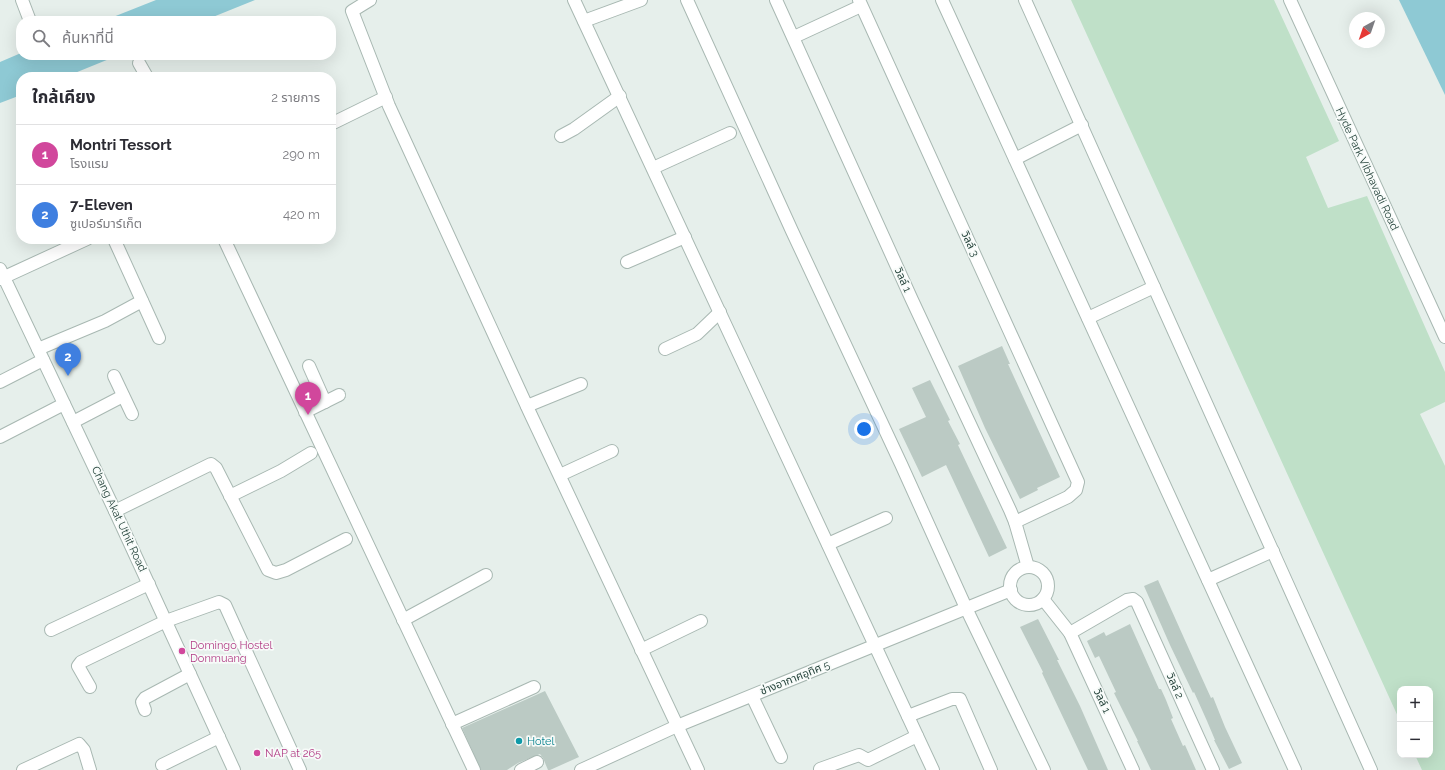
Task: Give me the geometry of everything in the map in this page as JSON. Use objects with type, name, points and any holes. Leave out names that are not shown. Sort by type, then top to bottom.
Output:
[{"type":"street","points":[[22,0],[28,16]]},
{"type":"street","points":[[370,0],[352,11],[386,98],[526,406],[560,475],[698,770]]},
{"type":"street","points":[[574,0],[933,770]]},
{"type":"street","points":[[584,21],[641,0]]},
{"type":"street","points":[[687,0],[792,231],[902,464],[966,608],[1044,770]]},
{"type":"street","name":"วิลล์ 1","points":[[776,0],[912,300],[1015,522],[1028,567]]},
{"type":"street","points":[[942,0],[1295,770]]},
{"type":"street","points":[[1025,0],[1371,770]]},
{"type":"street","name":"Hyde Park Vibhavadi Road","points":[[1290,0],[1445,337]]},
{"type":"street","points":[[794,38],[860,3]]},
{"type":"street","name":"วิลล์ 3","points":[[860,3],[1078,482],[1076,490],[1068,497],[1015,522]]},
{"type":"street","points":[[139,63],[144,72]]},
{"type":"street","points":[[561,136],[574,129],[620,96]]},
{"type":"street","points":[[336,122],[386,98]]},
{"type":"street","points":[[1015,159],[1082,125]]},
{"type":"street","points":[[653,168],[730,133]]},
{"type":"street","points":[[627,262],[685,237]]},
{"type":"street","points":[[1,275],[75,244]]},
{"type":"street","points":[[116,244],[159,338]]},
{"type":"street","points":[[226,244],[474,770]]},
{"type":"street","name":"Chang Akat Uthit Road","points":[[1,275],[116,511],[234,770]]},
{"type":"street","points":[[1088,318],[1154,287]]},
{"type":"street","points":[[0,382],[41,355],[142,301]]},
{"type":"street","points":[[665,349],[697,334],[720,312]]},
{"type":"street","points":[[309,366],[325,402]]},
{"type":"street","points":[[114,376],[132,414]]},
{"type":"street","points":[[526,406],[581,384]]},
{"type":"street","points":[[305,412],[339,395]]},
{"type":"street","points":[[73,422],[123,396]]},
{"type":"street","points":[[0,437],[64,404]]},
{"type":"street","points":[[560,475],[612,452]]},
{"type":"street","points":[[230,496],[281,471],[311,453]]},
{"type":"street","points":[[116,511],[211,464],[216,468],[268,570],[276,573],[286,570],[346,539]]},
{"type":"street","points":[[828,544],[886,518]]},
{"type":"street","points":[[1208,580],[1273,551]]},
{"type":"street","points":[[1028,567],[1036,568],[1042,572],[1048,585],[1047,592],[1043,599],[1038,603],[1031,604],[1025,604],[1019,601],[1011,590],[1013,577],[1022,568],[1028,567]]},
{"type":"street","points":[[403,620],[486,575]]},
{"type":"street","points":[[51,630],[149,584]]},
{"type":"street","name":"ช่างอากาศอุทิศ 5","points":[[581,770],[677,726],[1011,590]]},
{"type":"street","name":"วิลล์ 1","points":[[1043,599],[1070,633],[1133,770]]},
{"type":"street","name":"วิลล์ 2","points":[[1070,633],[1127,600],[1133,599],[1137,602],[1213,770]]},
{"type":"street","points":[[90,687],[78,666],[81,662],[166,621],[219,602],[225,605],[300,770]]},
{"type":"street","points":[[641,650],[701,621]]},
{"type":"street","points":[[145,710],[142,702],[144,698],[190,674]]},
{"type":"street","points":[[452,724],[534,688]]},
{"type":"street","points":[[752,696],[782,757]]},
{"type":"street","points":[[908,716],[952,699],[960,699],[991,770]]},
{"type":"street","points":[[820,769],[859,755],[868,760],[917,736]]},
{"type":"street","points":[[162,765],[219,738]]},
{"type":"street","points":[[23,770],[79,744],[84,750],[90,770]]},
{"type":"street","points":[[522,770],[537,762]]},
{"type":"green space","points":[[1071,0],[1274,0],[1339,141],[1306,157],[1328,208],[1367,196],[1445,372],[1445,402],[1420,414],[1445,466],[1445,770],[1422,770],[1416,758],[1433,758],[1433,686],[1397,686],[1397,714]]},
{"type":"water","points":[[156,0],[255,0],[215,16],[116,16]]},
{"type":"water","points":[[1399,0],[1445,0],[1445,95]]},
{"type":"water","points":[[16,55],[16,60],[107,60],[77,72],[16,72],[16,97],[0,103],[0,62]]},
{"type":"building","points":[[1002,346],[1010,364],[1008,364],[1060,477],[1037,488],[1038,490],[1020,499],[985,428],[958,366]]},
{"type":"building","points":[[930,380],[950,420],[948,421],[960,444],[958,445],[1007,548],[989,557],[946,465],[922,477],[899,429],[926,417],[912,388]]},
{"type":"building","points":[[1158,580],[1242,763],[1229,769],[1214,740],[1194,692],[1193,693],[1170,645],[1144,586]]},
{"type":"building","points":[[1038,619],[1059,660],[1057,660],[1080,706],[1108,770],[1088,770],[1042,673],[1043,672],[1020,627]]},
{"type":"building","points":[[1130,624],[1159,689],[1161,689],[1166,700],[1173,718],[1171,719],[1183,746],[1185,745],[1196,770],[1151,770],[1114,693],[1116,692],[1099,656],[1095,658],[1087,641],[1104,632],[1106,636]]},
{"type":"building","name":"Hotel","points":[[545,691],[579,757],[550,770],[548,770],[540,754],[518,763],[507,770],[481,770],[462,728]]},
{"type":"place","name":"7-Eleven","points":[[68,376]]},
{"type":"place","name":"Montri Tessort","points":[[308,415]]},
{"type":"place","name":"Domingo Hostel Donmuang","points":[[182,651]]},
{"type":"place","name":"Hotel","points":[[519,741]]},
{"type":"place","name":"NAP at 265","points":[[257,753]]}]
